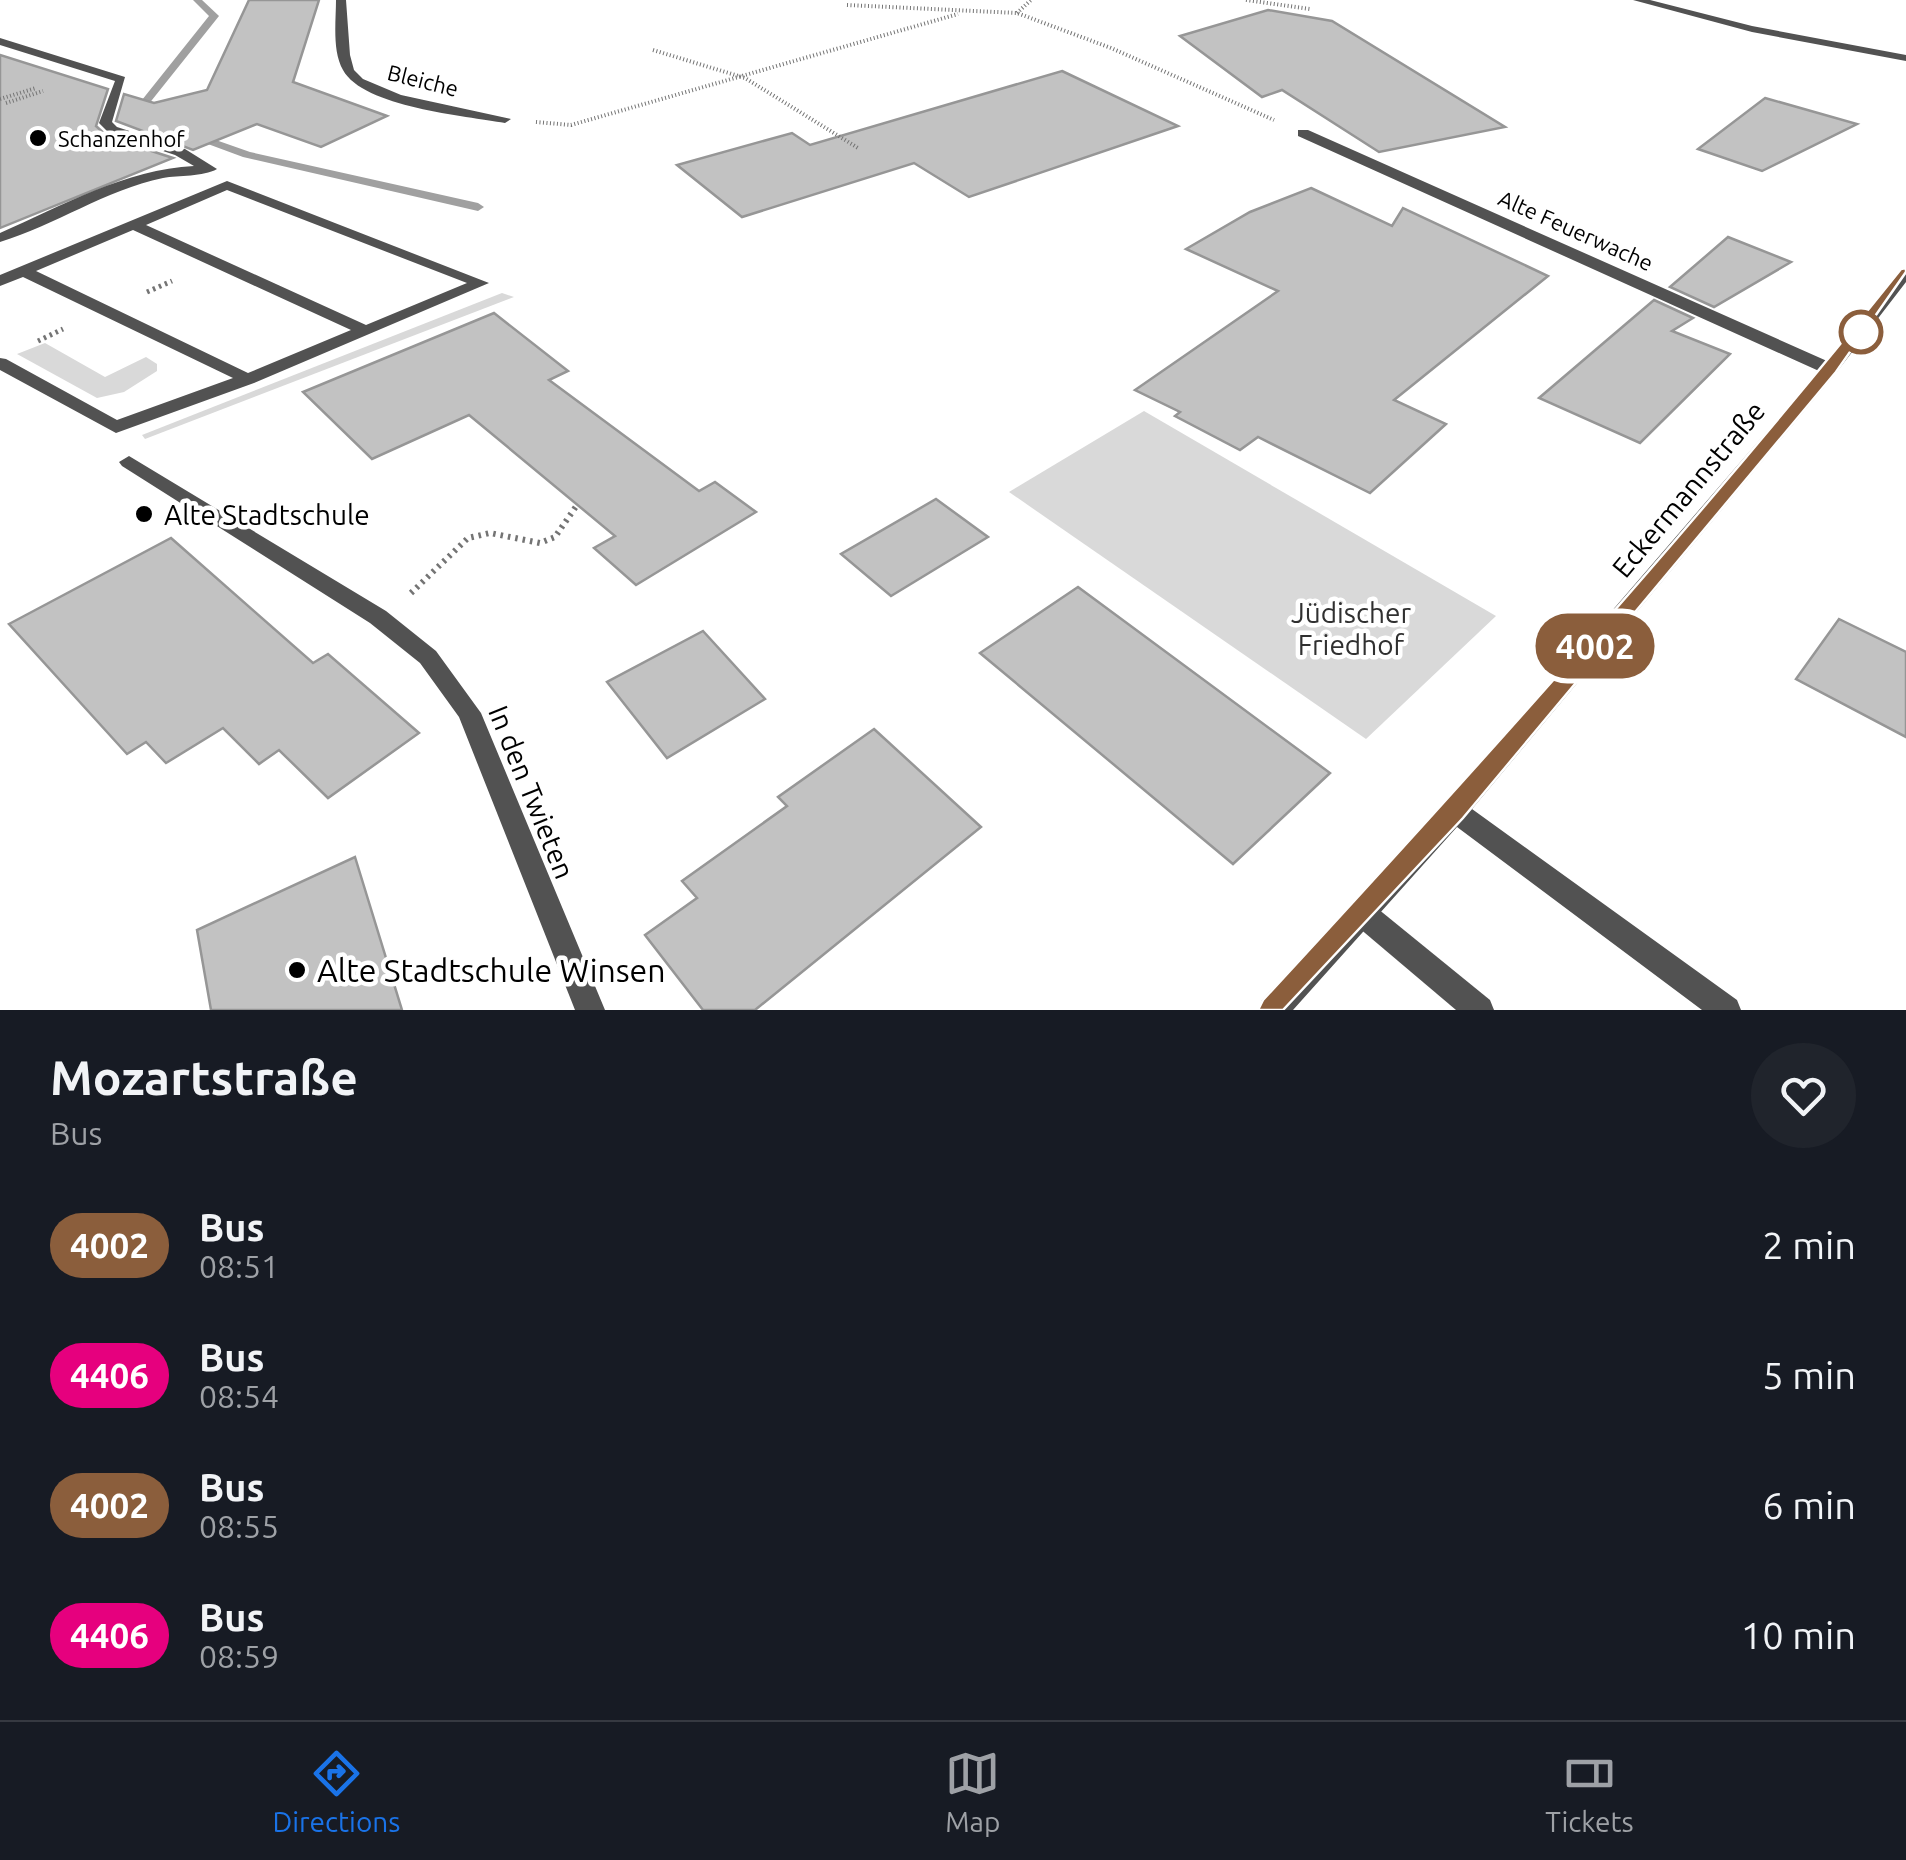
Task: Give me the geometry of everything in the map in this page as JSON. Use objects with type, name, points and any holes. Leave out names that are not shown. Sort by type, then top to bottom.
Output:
[{"type":"street","name":"Bleiche","points":[[341,0],[346,65],[352,76],[368,87],[394,95],[505,118]]},
{"type":"street","points":[[1638,0],[1752,29],[1906,58]]},
{"type":"street","points":[[0,41],[121,79],[105,123],[114,130],[180,152],[230,175],[227,185]]},
{"type":"street","name":"Alte Feuerwache","points":[[1303,133],[1830,368]]},
{"type":"street","points":[[0,238],[131,184],[166,173],[210,169]]},
{"type":"street","points":[[0,282],[227,185],[482,284],[248,379],[116,427],[0,363]]},
{"type":"street","points":[[137,226],[366,331]]},
{"type":"street","points":[[25,272],[248,379]]},
{"type":"street","name":"Eckermannstraße","points":[[1273,1010],[1454,810],[1830,368],[1906,272]]},
{"type":"street","name":"In den Twieten","points":[[129,462],[378,617],[428,657],[469,713],[590,1010]]},
{"type":"street","points":[[1454,810],[1726,1010]]},
{"type":"street","points":[[1362,913],[1479,1010]]},
{"type":"path","points":[[1017,13],[1030,0]]},
{"type":"path","points":[[1246,0],[1310,10]]},
{"type":"path","points":[[847,5],[1017,13],[1111,48],[1303,133]]},
{"type":"path","points":[[505,118],[571,125],[965,12]]},
{"type":"path","points":[[653,50],[745,78],[858,148]]},
{"type":"path","points":[[0,99],[52,82]]},
{"type":"path","points":[[6,103],[60,85]]},
{"type":"path","points":[[35,342],[217,261]]},
{"type":"path","points":[[378,617],[423,585],[465,539],[491,531],[521,542],[546,542],[561,531],[566,512],[577,504]]},
{"type":"green space","points":[[502,293],[514,297],[145,439],[142,435]]},
{"type":"green space","points":[[45,343],[105,377],[146,357],[157,364],[157,371],[124,392],[97,398],[17,354]]},
{"type":"green space","name":"Jüdischer Friedhof","points":[[1144,411],[1496,616],[1366,739],[1009,492]]},
{"type":"building","points":[[249,0],[319,0],[293,82],[387,116],[321,147],[257,124],[193,150],[116,121],[124,94],[154,103],[207,90]]},
{"type":"building","points":[[1268,10],[1332,21],[1505,127],[1379,152],[1282,90],[1262,97],[1180,36]]},
{"type":"building","name":"Schanzenhof","points":[[0,55],[108,89],[96,126],[108,137],[173,158],[0,228]]},
{"type":"building","points":[[1062,71],[1178,126],[969,197],[914,163],[742,217],[677,165],[792,133],[810,145]]},
{"type":"building","points":[[1765,98],[1857,124],[1762,171],[1698,149]]},
{"type":"building","points":[[1311,188],[1392,226],[1403,208],[1548,276],[1394,400],[1446,424],[1370,493],[1258,437],[1240,450],[1175,416],[1180,412],[1135,390],[1278,291],[1186,249],[1250,212]]},
{"type":"building","points":[[1728,237],[1791,262],[1714,307],[1670,287]]},
{"type":"building","points":[[1654,300],[1693,318],[1672,331],[1730,354],[1640,443],[1539,398]]},
{"type":"building","points":[[494,313],[568,371],[549,380],[699,491],[715,482],[756,512],[636,585],[594,548],[615,536],[469,415],[372,459],[303,392]]},
{"type":"building","points":[[936,499],[988,537],[891,596],[841,554]]},
{"type":"building","points":[[171,538],[313,663],[328,654],[419,733],[328,798],[279,750],[259,764],[223,728],[166,763],[146,742],[127,754],[9,624]]},
{"type":"building","points":[[1078,587],[1330,773],[1233,864],[980,653]]},
{"type":"building","points":[[1839,619],[1906,652],[1906,737],[1796,679]]},
{"type":"building","points":[[703,631],[765,699],[667,758],[607,682]]},
{"type":"building","points":[[874,729],[981,827],[755,1010],[703,1010],[645,935],[697,898],[682,881],[787,806],[778,797]]},
{"type":"building","name":"Alte Stadtschule Winsen","points":[[355,857],[402,1010],[211,1010],[197,930]]},
{"type":"waterway","points":[[150,119],[141,113],[143,105],[214,16],[197,0]]},
{"type":"waterway","points":[[193,135],[247,155],[478,207]]},
{"type":"bus line","name":"4002","points":[[1273,1010],[1454,810],[1830,368],[1906,272]]},
{"type":"place","name":"Schanzenhof","points":[[38,138]]},
{"type":"place","name":"Alte Stadtschule","points":[[144,514]]},
{"type":"place","name":"Alte Stadtschule Winsen","points":[[297,970]]}]
